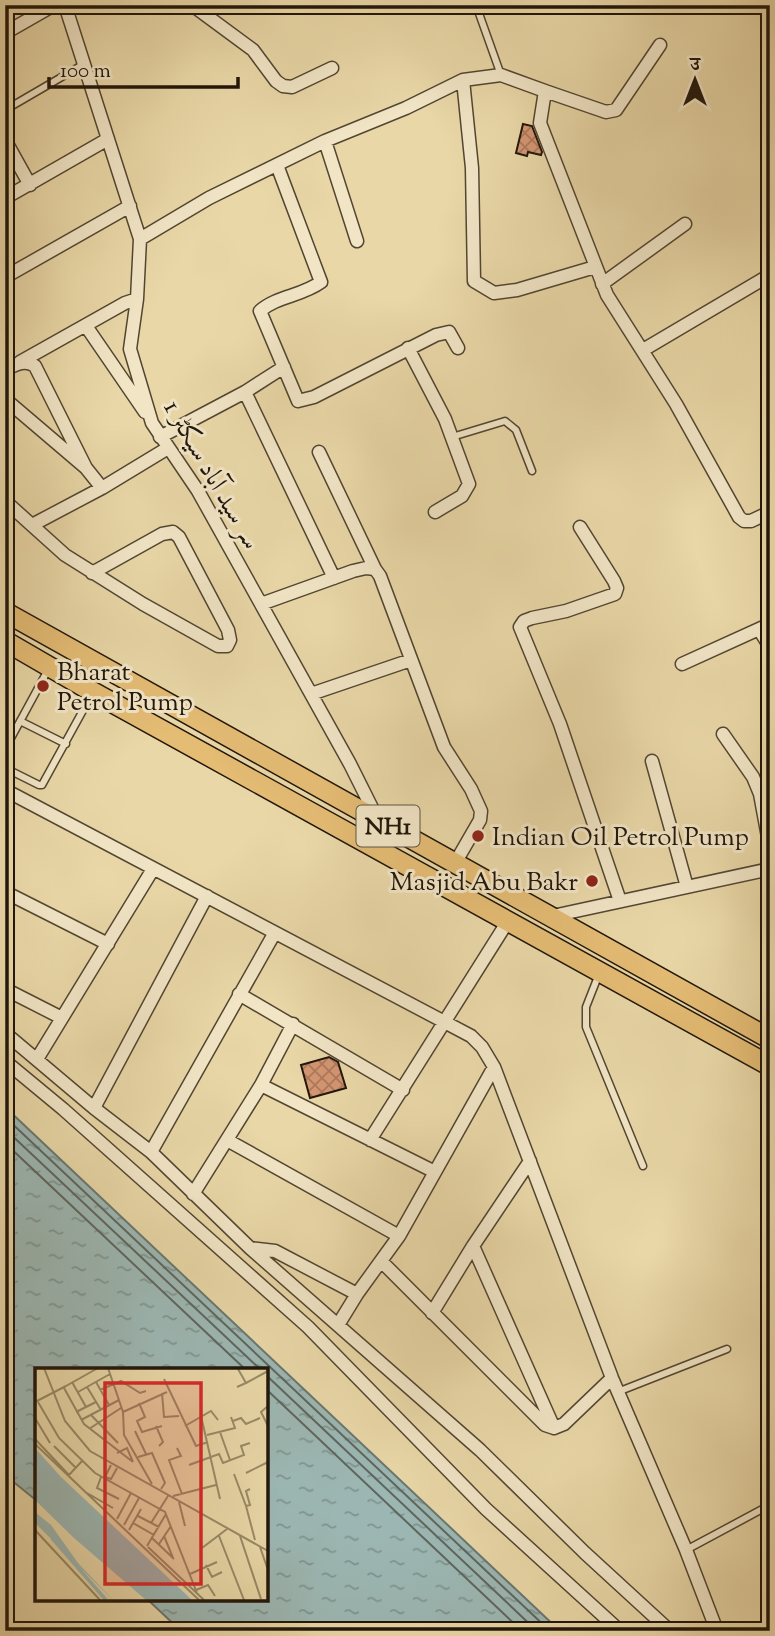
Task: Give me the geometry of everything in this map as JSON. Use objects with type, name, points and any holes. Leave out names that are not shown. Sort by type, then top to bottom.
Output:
[{"type":"highway","name":"NH1","points":[[5,612],[770,1039]]},
{"type":"highway","name":"NH1","points":[[8,649],[49,667],[770,1066]]},
{"type":"street","points":[[5,33],[54,5]]},
{"type":"street","name":"سر سید آباد سیکٹر 1","points":[[65,5],[140,239],[137,299],[130,349],[152,422],[198,491],[378,820]]},
{"type":"street","points":[[192,5],[253,50],[276,81],[283,86],[292,87],[332,68]]},
{"type":"street","points":[[140,239],[209,198],[325,141],[406,108],[463,80],[501,75],[606,112],[616,110],[660,45]]},
{"type":"street","points":[[463,80],[472,169],[474,281],[494,293],[517,290],[595,267]]},
{"type":"street","points":[[545,91],[540,123],[607,295],[643,350],[739,517],[744,521],[751,521],[770,512]]},
{"type":"street","points":[[5,198],[108,139]]},
{"type":"street","points":[[5,140],[30,185]]},
{"type":"street","points":[[325,141],[357,242]]},
{"type":"street","points":[[277,165],[321,282],[308,291],[268,304],[260,311],[298,401],[314,397],[436,335],[449,332],[458,348]]},
{"type":"street","points":[[5,277],[130,206]]},
{"type":"street","points":[[602,284],[685,224]]},
{"type":"street","points":[[643,350],[770,275]]},
{"type":"street","points":[[5,370],[125,303],[137,299]]},
{"type":"street","points":[[86,326],[152,422]]},
{"type":"street","points":[[408,348],[452,437],[469,484],[462,496],[435,512]]},
{"type":"street","points":[[20,363],[29,362],[34,366],[86,468]]},
{"type":"street","points":[[32,525],[102,488],[164,443],[284,367]]},
{"type":"street","points":[[244,392],[334,578]]},
{"type":"street","points":[[5,399],[86,468],[102,488]]},
{"type":"street","points":[[319,452],[380,576],[444,747],[471,789],[481,811],[480,820],[454,865]]},
{"type":"street","points":[[5,501],[65,555],[92,573],[218,646],[227,646],[230,640],[228,630],[179,537],[173,532],[162,534],[92,573]]},
{"type":"street","points":[[580,527],[614,581],[617,588],[615,594],[565,611],[532,618],[524,621],[520,627],[565,736],[620,901]]},
{"type":"street","points":[[261,604],[366,568],[375,569]]},
{"type":"street","points":[[681,664],[764,627],[770,647]]},
{"type":"street","points":[[311,694],[411,660]]},
{"type":"street","points":[[723,734],[753,777],[760,794],[770,848]]},
{"type":"street","points":[[652,761],[687,887]]},
{"type":"street","points":[[5,790],[471,1036],[482,1046],[494,1067],[612,1378],[620,1391],[686,1550],[717,1631]]},
{"type":"street","points":[[37,1059],[153,869]]},
{"type":"street","points":[[548,917],[770,869]]},
{"type":"street","points":[[5,892],[108,944]]},
{"type":"street","points":[[94,1108],[207,896]]},
{"type":"street","points":[[370,1140],[508,921]]},
{"type":"street","points":[[151,1152],[274,934]]},
{"type":"street","points":[[5,989],[62,1018]]},
{"type":"street","points":[[239,994],[403,1090]]},
{"type":"street","points":[[193,1194],[261,1085],[293,1024]]},
{"type":"street","points":[[5,1033],[151,1152],[250,1248],[480,1450],[585,1553],[670,1631]]},
{"type":"street","points":[[5,1061],[64,1109],[308,1327],[486,1509],[620,1631]]},
{"type":"street","points":[[338,1325],[399,1236],[494,1067]]},
{"type":"street","points":[[261,1085],[435,1172]]},
{"type":"street","points":[[227,1140],[399,1236]]},
{"type":"street","points":[[432,1313],[530,1161]]},
{"type":"street","points":[[473,1246],[554,1429]]},
{"type":"street","points":[[250,1248],[275,1251],[357,1294]]},
{"type":"street","points":[[381,1261],[538,1419],[554,1429]]},
{"type":"street","points":[[554,1429],[564,1424],[612,1378]]},
{"type":"lane","points":[[476,5],[501,75]]},
{"type":"lane","points":[[5,110],[83,64]]},
{"type":"lane","points":[[452,437],[505,421],[516,430],[532,471]]},
{"type":"lane","points":[[5,749],[49,667]]},
{"type":"lane","points":[[5,768],[42,785],[93,692]]},
{"type":"lane","points":[[20,721],[66,744]]},
{"type":"lane","points":[[600,972],[586,1007],[586,1027],[643,1166]]},
{"type":"lane","points":[[620,1391],[726,1349]]},
{"type":"lane","points":[[686,1550],[770,1504]]},
{"type":"water","points":[[5,1107],[560,1631],[181,1631],[149,1601],[268,1601],[268,1368],[35,1368],[35,1499],[5,1475]]},
{"type":"building","points":[[523,124],[532,126],[541,155],[528,152],[527,156],[516,153]]},
{"type":"building","points":[[329,1057],[338,1062],[346,1088],[310,1098],[301,1065]]},
{"type":"place","name":"Bharat Petrol Pump","points":[[43,686]]},
{"type":"place","name":"Indian Oil Petrol Pump","points":[[478,836]]},
{"type":"place","name":"Masjid Abu Bakr","points":[[592,881]]}]
